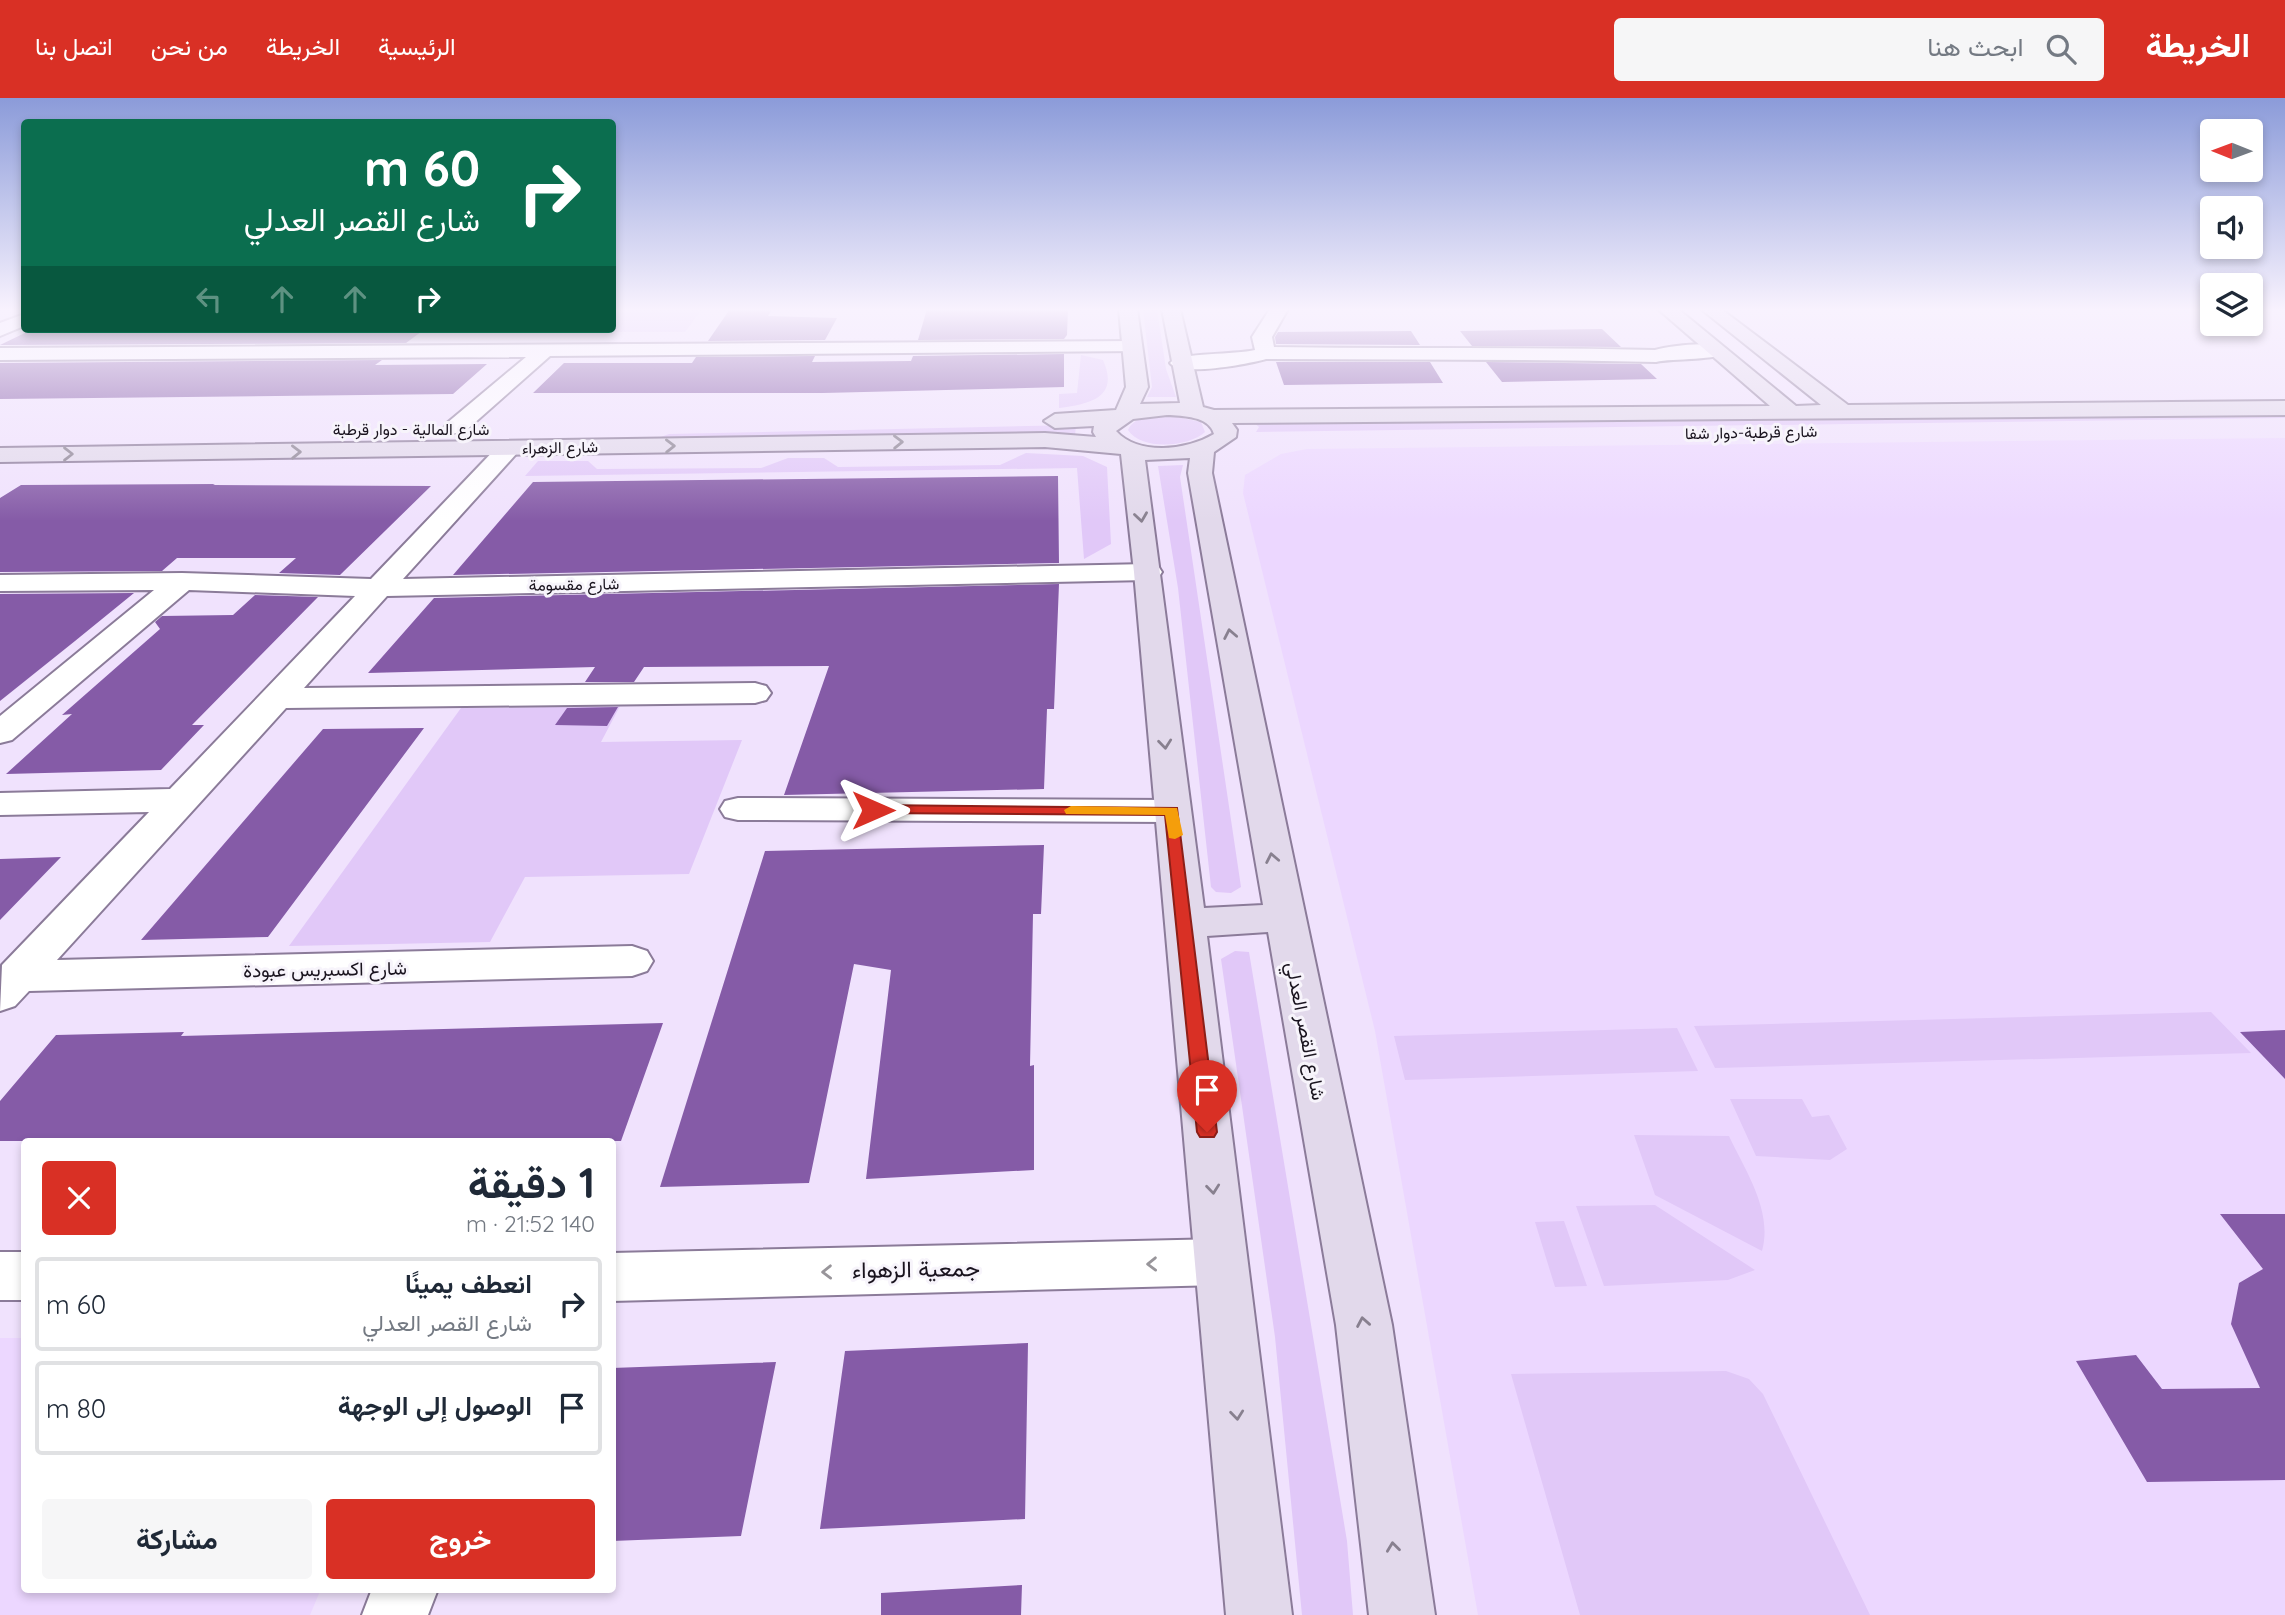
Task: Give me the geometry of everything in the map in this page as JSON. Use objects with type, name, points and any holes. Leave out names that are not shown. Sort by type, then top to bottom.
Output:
[{"type":"main road","points":[[1136,380],[1137,387],[1123,432],[1148,572],[1259,1615]]},
{"type":"main road","name":"شارع القصر العدلي","points":[[1188,380],[1213,432],[1200,473],[1364,1325],[1402,1615]]},
{"type":"main road","points":[[1752,380],[1793,414]]},
{"type":"main road","points":[[1801,380],[1843,413]]},
{"type":"main road","points":[[1123,432],[1168,454],[1213,432],[1793,414],[2285,408]]},
{"type":"main road","points":[[1123,432],[1170,409],[1213,432]]},
{"type":"main road","name":"شارع قرطبة-دوار شفا","points":[[1270,439],[2285,426]]},
{"type":"main road","name":"شارع المالية - دوار قرطبة","points":[[215,430],[455,428],[635,437]]},
{"type":"main road","points":[[0,433],[80,432]]},
{"type":"main road","name":"شارع الزهراء","points":[[0,455],[509,448],[635,437],[1045,440],[1123,432]]},
{"type":"main road","points":[[1186,923],[1284,918]]},
{"type":"street","points":[[455,428],[511,380]]},
{"type":"street","name":"شارع اكسبريس عبودة","points":[[9,985],[509,448]]},
{"type":"street","name":"شارع مقسومة","points":[[0,583],[182,581],[379,588],[1148,572]]},
{"type":"street","points":[[0,733],[182,581]]},
{"type":"street","points":[[277,698],[755,693]]},
{"type":"street","points":[[0,804],[181,800]]},
{"type":"street","points":[[738,809],[1172,811]]},
{"type":"street","name":"شارع اكسبريس عبودة","points":[[9,985],[632,961]]},
{"type":"street","name":"جمعية الزهواء","points":[[616,1277],[1220,1262]]},
{"type":"street","points":[[0,1276],[21,1276]]},
{"type":"street","points":[[395,1615],[403,1593]]},
{"type":"shaded area","points":[[1078,380],[1108,380],[1099,397],[1059,408],[1059,394],[1077,393]]},
{"type":"shaded area","points":[[1151,380],[1170,380],[1176,397],[1147,397],[1152,387]]},
{"type":"shaded area","points":[[2285,413],[2285,418],[1256,432],[1259,427],[1254,423]]},
{"type":"shaded area","points":[[1168,415],[1201,422],[1205,432],[1188,441],[1154,444],[1134,437],[1128,430],[1140,419]]},
{"type":"shaded area","points":[[1076,425],[1075,436],[658,438],[669,434]]},
{"type":"shaded area","points":[[2285,438],[2285,1615],[1478,1615],[1375,1031],[1243,493],[1245,475],[1281,454],[1307,449]]},
{"type":"shaded area","points":[[1026,453],[1083,456],[1107,467],[1111,544],[1084,559],[1077,468],[525,476],[538,461],[588,461],[597,469],[761,468],[788,458],[824,458],[838,467],[1000,465]]},
{"type":"shaded area","points":[[1183,465],[1180,477],[1241,887],[1231,893],[1216,892],[1211,887],[1178,588],[1158,466]]},
{"type":"shaded area","points":[[620,706],[601,742],[742,740],[689,874],[525,877],[490,942],[289,946],[461,708]]},
{"type":"shaded area","points":[[1235,951],[1249,952],[1347,1541],[1353,1615],[1302,1615],[1275,1337],[1221,959]]},
{"type":"shaded area","points":[[2211,1012],[2251,1053],[1715,1068],[1694,1026]]},
{"type":"shaded area","points":[[1677,1028],[1698,1071],[1405,1080],[1394,1036]]},
{"type":"shaded area","points":[[1730,1099],[1802,1099],[1812,1117],[1829,1115],[1847,1149],[1830,1160],[1756,1156]]},
{"type":"shaded area","points":[[1634,1135],[1729,1136],[1761,1207],[1764,1221],[1762,1251],[1655,1195]]},
{"type":"shaded area","points":[[1655,1205],[1755,1270],[1728,1280],[1604,1286],[1576,1206]]},
{"type":"shaded area","points":[[1564,1221],[1587,1286],[1555,1287],[1535,1222]]},
{"type":"shaded area","points":[[0,1338],[21,1338],[21,1593],[319,1593],[310,1615],[0,1615]]},
{"type":"shaded area","points":[[1726,1371],[1749,1379],[1763,1394],[1870,1615],[1580,1615],[1511,1374]]},
{"type":"building","points":[[0,380],[469,380],[453,394],[0,399]]},
{"type":"building","points":[[547,380],[1064,380],[1064,387],[823,393],[533,393]]},
{"type":"building","points":[[1282,380],[1441,380],[1443,383],[1284,385]]},
{"type":"building","points":[[1500,380],[1616,380],[1502,382]]},
{"type":"building","points":[[1058,476],[1059,563],[453,575],[533,482]]},
{"type":"building","points":[[215,484],[213,485],[431,486],[340,575],[279,573],[296,558],[177,558],[162,571],[0,572],[0,498],[21,485]]},
{"type":"building","points":[[1059,584],[1054,709],[1047,709],[1044,789],[784,795],[829,666],[644,667],[634,682],[585,682],[595,667],[368,673],[434,598]]},
{"type":"building","points":[[134,593],[75,641],[0,701],[0,594]]},
{"type":"building","points":[[255,595],[318,597],[192,725],[204,725],[161,770],[6,774],[72,714],[62,715],[160,629],[155,622],[162,616],[233,615]]},
{"type":"building","points":[[618,707],[607,726],[555,725],[567,708]]},
{"type":"building","points":[[424,728],[268,937],[141,940],[323,729]]},
{"type":"building","points":[[1044,845],[1041,914],[1033,914],[1030,1066],[1034,1065],[1034,1170],[866,1179],[891,970],[854,964],[809,1183],[660,1187],[765,851]]},
{"type":"building","points":[[61,857],[0,920],[0,859]]},
{"type":"building","points":[[663,1023],[621,1141],[616,1141],[616,1138],[21,1138],[21,1141],[0,1141],[0,1101],[56,1035],[184,1032],[181,1036]]},
{"type":"building","points":[[2285,1030],[2285,1079],[2240,1032]]},
{"type":"building","points":[[2220,1214],[2285,1214],[2285,1480],[2147,1482],[2076,1361],[2136,1355],[2162,1389],[2260,1388],[2231,1324],[2239,1283],[2263,1269]]},
{"type":"building","points":[[1028,1343],[1025,1519],[820,1529],[845,1351]]},
{"type":"building","points":[[776,1362],[741,1536],[616,1541],[616,1368]]},
{"type":"building","points":[[1022,1585],[1021,1615],[881,1615],[881,1593]]},
{"type":"slow traffic","points":[[1071,810],[1172,811],[1175,835]]},
{"type":"route","points":[[873,810],[1172,811],[1207,1132]]}]
